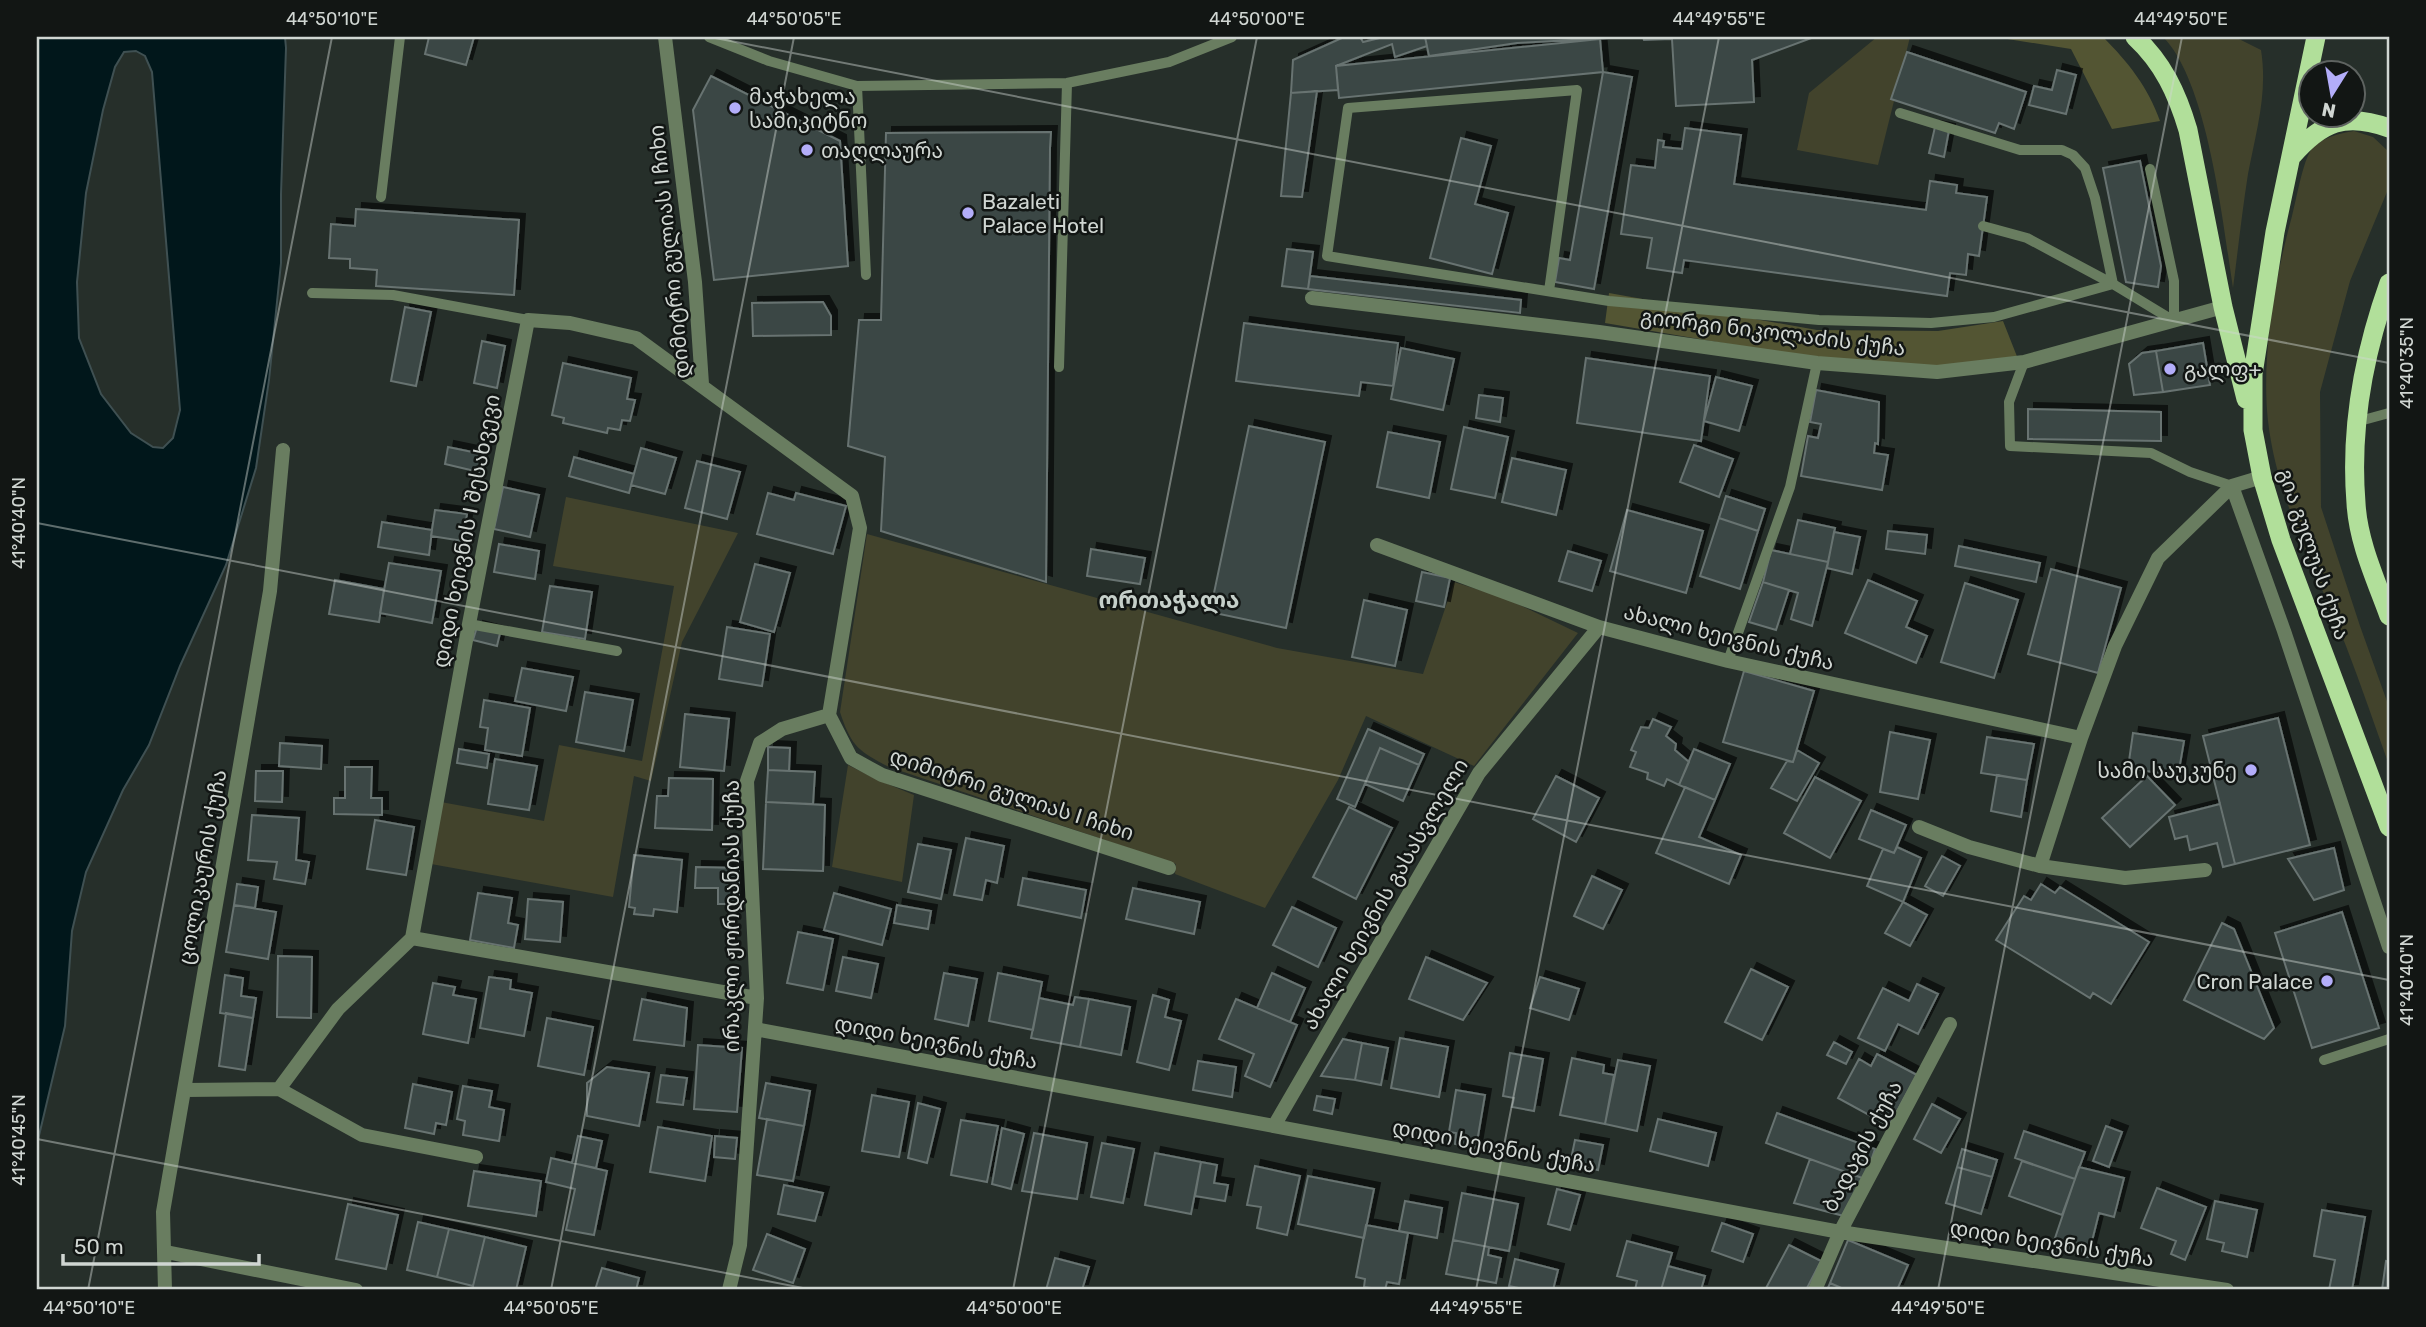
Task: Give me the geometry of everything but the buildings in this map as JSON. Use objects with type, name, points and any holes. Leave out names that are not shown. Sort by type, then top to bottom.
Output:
[{"type":"highway","points":[[2135,37],[2165,71],[2180,102],[2253,430]]},
{"type":"highway","name":"გია გულუას ქუჩა","points":[[2316,37],[2275,232],[2253,374],[2253,430],[2262,477],[2281,540],[2389,827]]},
{"type":"highway","points":[[2291,158],[2309,136],[2324,127],[2348,120],[2389,128]]},
{"type":"highway","points":[[2389,283],[2370,348],[2356,422],[2356,505],[2365,550],[2389,612]]},
{"type":"street","name":"დიმიტრი გულიას I ჩიხი","points":[[666,37],[695,282],[702,384],[852,495],[860,528],[830,715],[851,758],[882,775],[1169,868]]},
{"type":"street","name":"გიორგი ნიკოლაძის ქუჩა","points":[[1312,298],[1599,332],[1817,363],[1937,372],[2024,362],[2224,307]]},
{"type":"street","points":[[528,320],[570,323],[635,338],[702,384]]},
{"type":"street","name":"დიდი ხეივნის I შესახვევი","points":[[411,938],[468,624],[528,320]]},
{"type":"street","name":"ცოლიკაურის ქუჩა","points":[[165,1290],[163,1212],[270,592],[283,450]]},
{"type":"street","points":[[2040,866],[2081,738],[2115,646],[2158,558],[2232,486],[2262,477]]},
{"type":"street","points":[[2232,486],[2284,631],[2389,947]]},
{"type":"street","name":"ახალი ხეივნის ქუჩა","points":[[1377,545],[1599,627],[1728,661],[2081,738]]},
{"type":"street","name":"ახალი ხეივნის გასასვლელი","points":[[1274,1126],[1479,773],[1599,627]]},
{"type":"street","name":"ირაკლი ჟორდანიას ქუჩა","points":[[729,1290],[740,1245],[757,998],[747,781],[760,743],[782,729],[830,715]]},
{"type":"street","points":[[1919,827],[1969,847],[2040,866],[2124,878],[2205,870]]},
{"type":"street","points":[[279,1089],[338,1009],[411,938],[757,998]]},
{"type":"street","name":"ბადაგის ქუჩა","points":[[1815,1290],[1840,1232],[1950,1024]]},
{"type":"street","name":"დიდი ხეივნის ქუჩა","points":[[755,1029],[1840,1232],[2227,1290]]},
{"type":"street","points":[[186,1090],[279,1089],[362,1135],[476,1157]]},
{"type":"street","points":[[166,1252],[356,1290]]},
{"type":"lane","points":[[381,197],[400,37]]},
{"type":"lane","points":[[709,37],[769,61],[857,86],[1067,83],[1169,62],[1232,37]]},
{"type":"lane","points":[[1059,367],[1067,83]]},
{"type":"lane","points":[[857,86],[866,275]]},
{"type":"lane","points":[[1549,291],[1577,90],[1348,108],[1327,256],[1609,301],[1819,320],[1931,323],[1994,317],[2113,284]]},
{"type":"lane","points":[[1900,113],[2020,150],[2062,150],[2073,155],[2085,169],[2095,198],[2113,284]]},
{"type":"lane","points":[[2150,169],[2174,281],[2174,321]]},
{"type":"lane","points":[[1983,226],[2027,238],[2113,284],[2174,321]]},
{"type":"lane","points":[[312,293],[393,295],[528,320]]},
{"type":"lane","points":[[2024,362],[2009,402],[2010,446],[2151,453],[2190,472],[2232,486]]},
{"type":"lane","points":[[1728,661],[1790,487],[1817,363]]},
{"type":"lane","points":[[2356,422],[2389,414]]},
{"type":"lane","points":[[468,624],[617,651]]},
{"type":"lane","points":[[2324,1060],[2389,1039]]},
{"type":"green space","points":[[1877,37],[1910,37],[1878,165],[1797,150],[1809,93]]},
{"type":"green space","points":[[1995,37],[2103,37],[2136,76],[2150,97],[2160,121],[2112,129],[2071,49]]},
{"type":"green space","points":[[2163,37],[2235,37],[2261,50],[2262,97],[2248,174],[2233,288],[2218,192],[2202,119],[2192,86],[2179,58]]},
{"type":"green space","points":[[2354,131],[2373,137],[2388,151],[2389,187],[2350,281],[2320,392],[2321,507],[2389,707],[2389,765],[2346,646],[2289,508],[2273,450],[2266,396],[2268,344],[2275,291],[2305,163],[2311,150],[2320,142]]},
{"type":"green space","points":[[1609,293],[1817,330],[1938,331],[2003,321],[2018,359],[1938,367],[1817,359],[1605,323]]},
{"type":"green space","points":[[566,497],[738,533],[682,642],[651,781],[634,776],[613,897],[431,864],[441,802],[544,821],[559,745],[642,761],[674,586],[553,566]]},
{"type":"green space","points":[[867,534],[1277,648],[1423,674],[1454,582],[1505,598],[1578,633],[1474,766],[1366,716],[1338,780],[1265,908],[1175,874],[1176,864],[889,767],[863,752],[852,740],[840,712]]},
{"type":"green space","points":[[848,765],[914,795],[902,882],[832,867]]},
{"type":"water","points":[[37,37],[285,37],[281,263],[269,380],[256,468],[226,565],[180,666],[149,745],[123,790],[86,872],[72,931],[65,1026],[37,1144]],"holes":[[[136,51],[145,56],[152,72],[180,410],[173,438],[163,448],[153,447],[131,433],[101,394],[79,338],[77,282],[86,193],[103,110],[115,67],[124,52]]]},
{"type":"place","name":"მაჭახელა სამიკიტნო","points":[[735,108]]},
{"type":"place","name":"თაღლაურა","points":[[807,150]]},
{"type":"place","name":"Bazaleti Palace Hotel","points":[[968,213]]},
{"type":"place","name":"გალფ+","points":[[2170,369]]},
{"type":"place","name":"სამი საუკუნე","points":[[2251,770]]},
{"type":"place","name":"Cron Palace","points":[[2327,981]]},
{"type":"district","name":"ორთაჭალა","points":[[1169,600]]}]
